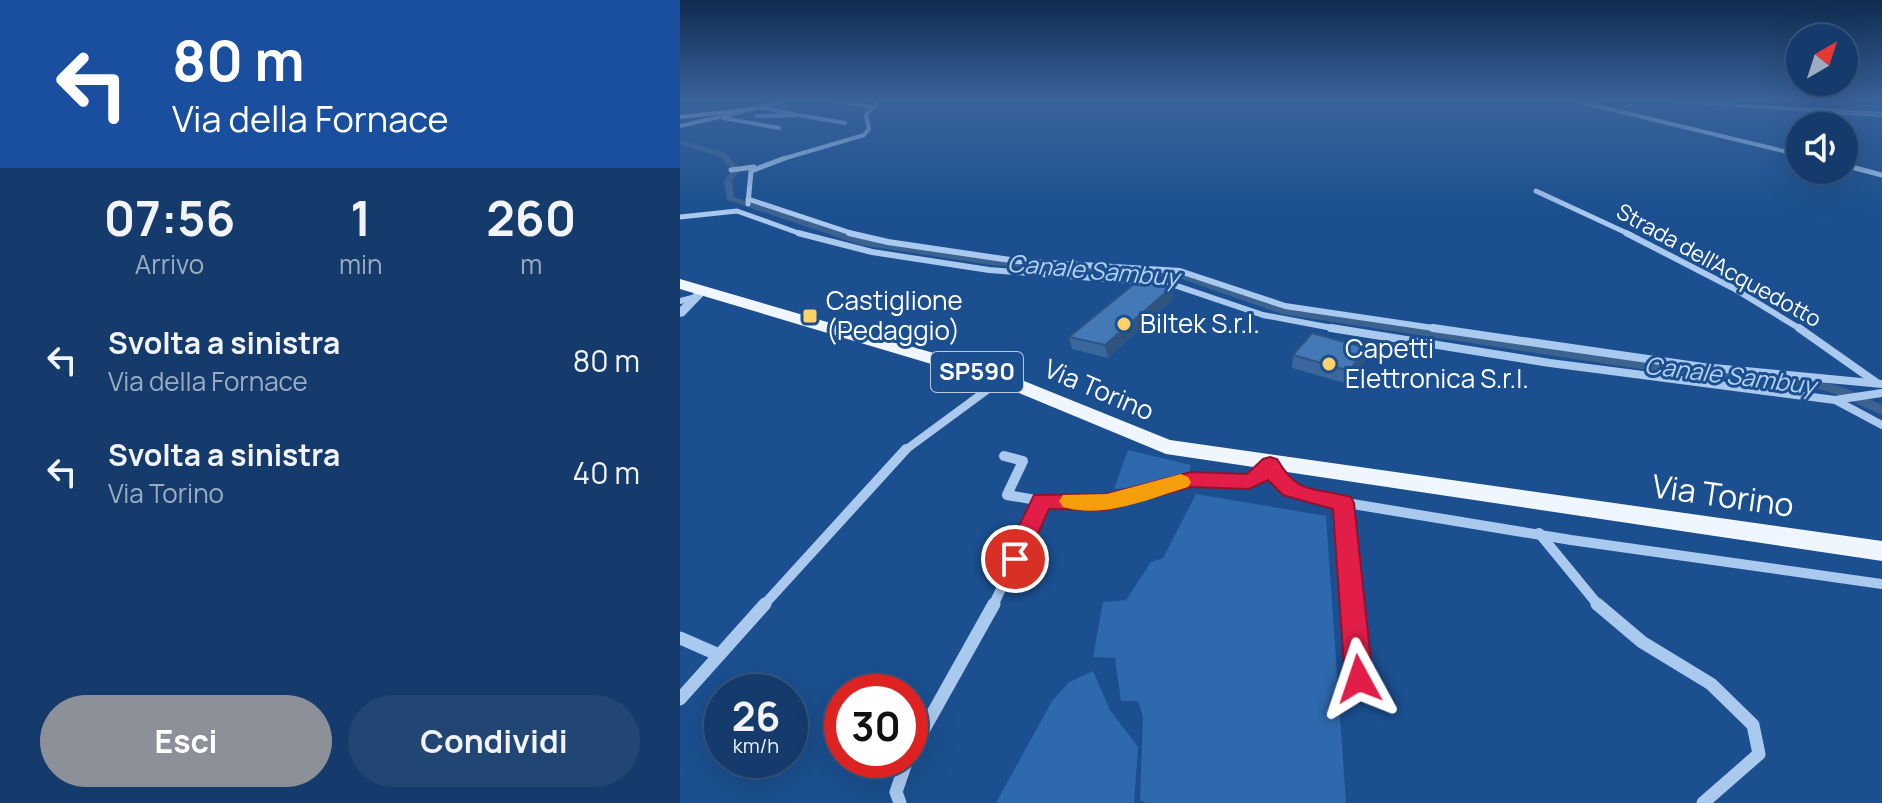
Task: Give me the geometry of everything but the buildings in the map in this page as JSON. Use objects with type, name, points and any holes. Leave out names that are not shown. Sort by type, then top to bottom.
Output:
[{"type":"main road","name":"Via Torino","points":[[680,284],[700,294],[1002,379],[1052,398],[1142,440],[1188,452],[1882,551]]},
{"type":"street","points":[[731,170],[759,166],[852,138]]},
{"type":"street","points":[[1731,138],[1786,152]]},
{"type":"street","points":[[748,206],[750,174],[759,166]]},
{"type":"street","points":[[1858,169],[1882,175]]},
{"type":"street","name":"Strada dell'Acquedotto","points":[[1536,191],[1644,241],[1790,322],[1880,384]]},
{"type":"street","points":[[748,206],[816,239],[849,248],[989,270],[1171,284],[1193,289],[1245,311],[1314,326],[1550,363],[1835,400],[1882,393]]},
{"type":"street","points":[[680,217],[748,206],[888,242],[1017,261],[1180,271],[1285,306],[1703,367],[1880,384]]},
{"type":"street","points":[[680,301],[700,294]]},
{"type":"street","points":[[680,314],[700,294]]},
{"type":"street","points":[[680,699],[898,455],[1002,379]]},
{"type":"street","points":[[1835,400],[1882,425]]},
{"type":"street","points":[[1004,456],[1023,461],[1007,495],[1042,501],[1107,502],[1191,479],[1249,482],[1270,464],[1280,482],[1290,490],[1310,497],[1882,584]]},
{"type":"street","points":[[928,717],[988,616],[1042,501]]},
{"type":"street","points":[[1343,503],[1359,679]]},
{"type":"street","points":[[1539,533],[1593,601],[1642,642],[1711,684],[1753,725],[1759,754],[1703,803]]},
{"type":"street","points":[[680,638],[719,655]]},
{"type":"street","points":[[900,803],[896,792],[901,778]]},
{"type":"shaded area","points":[[1128,450],[1191,465],[1189,474],[1143,487],[1114,489]]},
{"type":"shaded area","points":[[1196,494],[1326,516],[1346,803],[1147,803],[1140,800],[1143,717],[1138,701],[1121,701],[1115,658],[1093,657],[1103,602],[1126,600],[1151,562],[1163,558]]},
{"type":"shaded area","points":[[1093,671],[1110,710],[1138,747],[1134,803],[996,803],[1052,701],[1069,682]]},
{"type":"waterway","name":"Canale Sambuy","points":[[680,142],[723,155],[737,170],[728,180],[730,198],[861,242],[992,262],[1180,275],[1282,311],[1640,365],[1820,385],[1843,392],[1882,411]]},
{"type":"slow traffic","points":[[1070,501],[1107,502],[1181,482]]},
{"type":"place","name":"Castiglione (Pedaggio)","points":[[810,316]]},
{"type":"place","name":"Biltek S.r.l.","points":[[1124,324]]},
{"type":"place","name":"Capetti Elettronica S.r.l.","points":[[1329,364]]},
{"type":"route","points":[[1015,559],[1042,501],[1107,502],[1191,479],[1249,482],[1270,464],[1280,482],[1290,490],[1343,503],[1359,679]]}]
